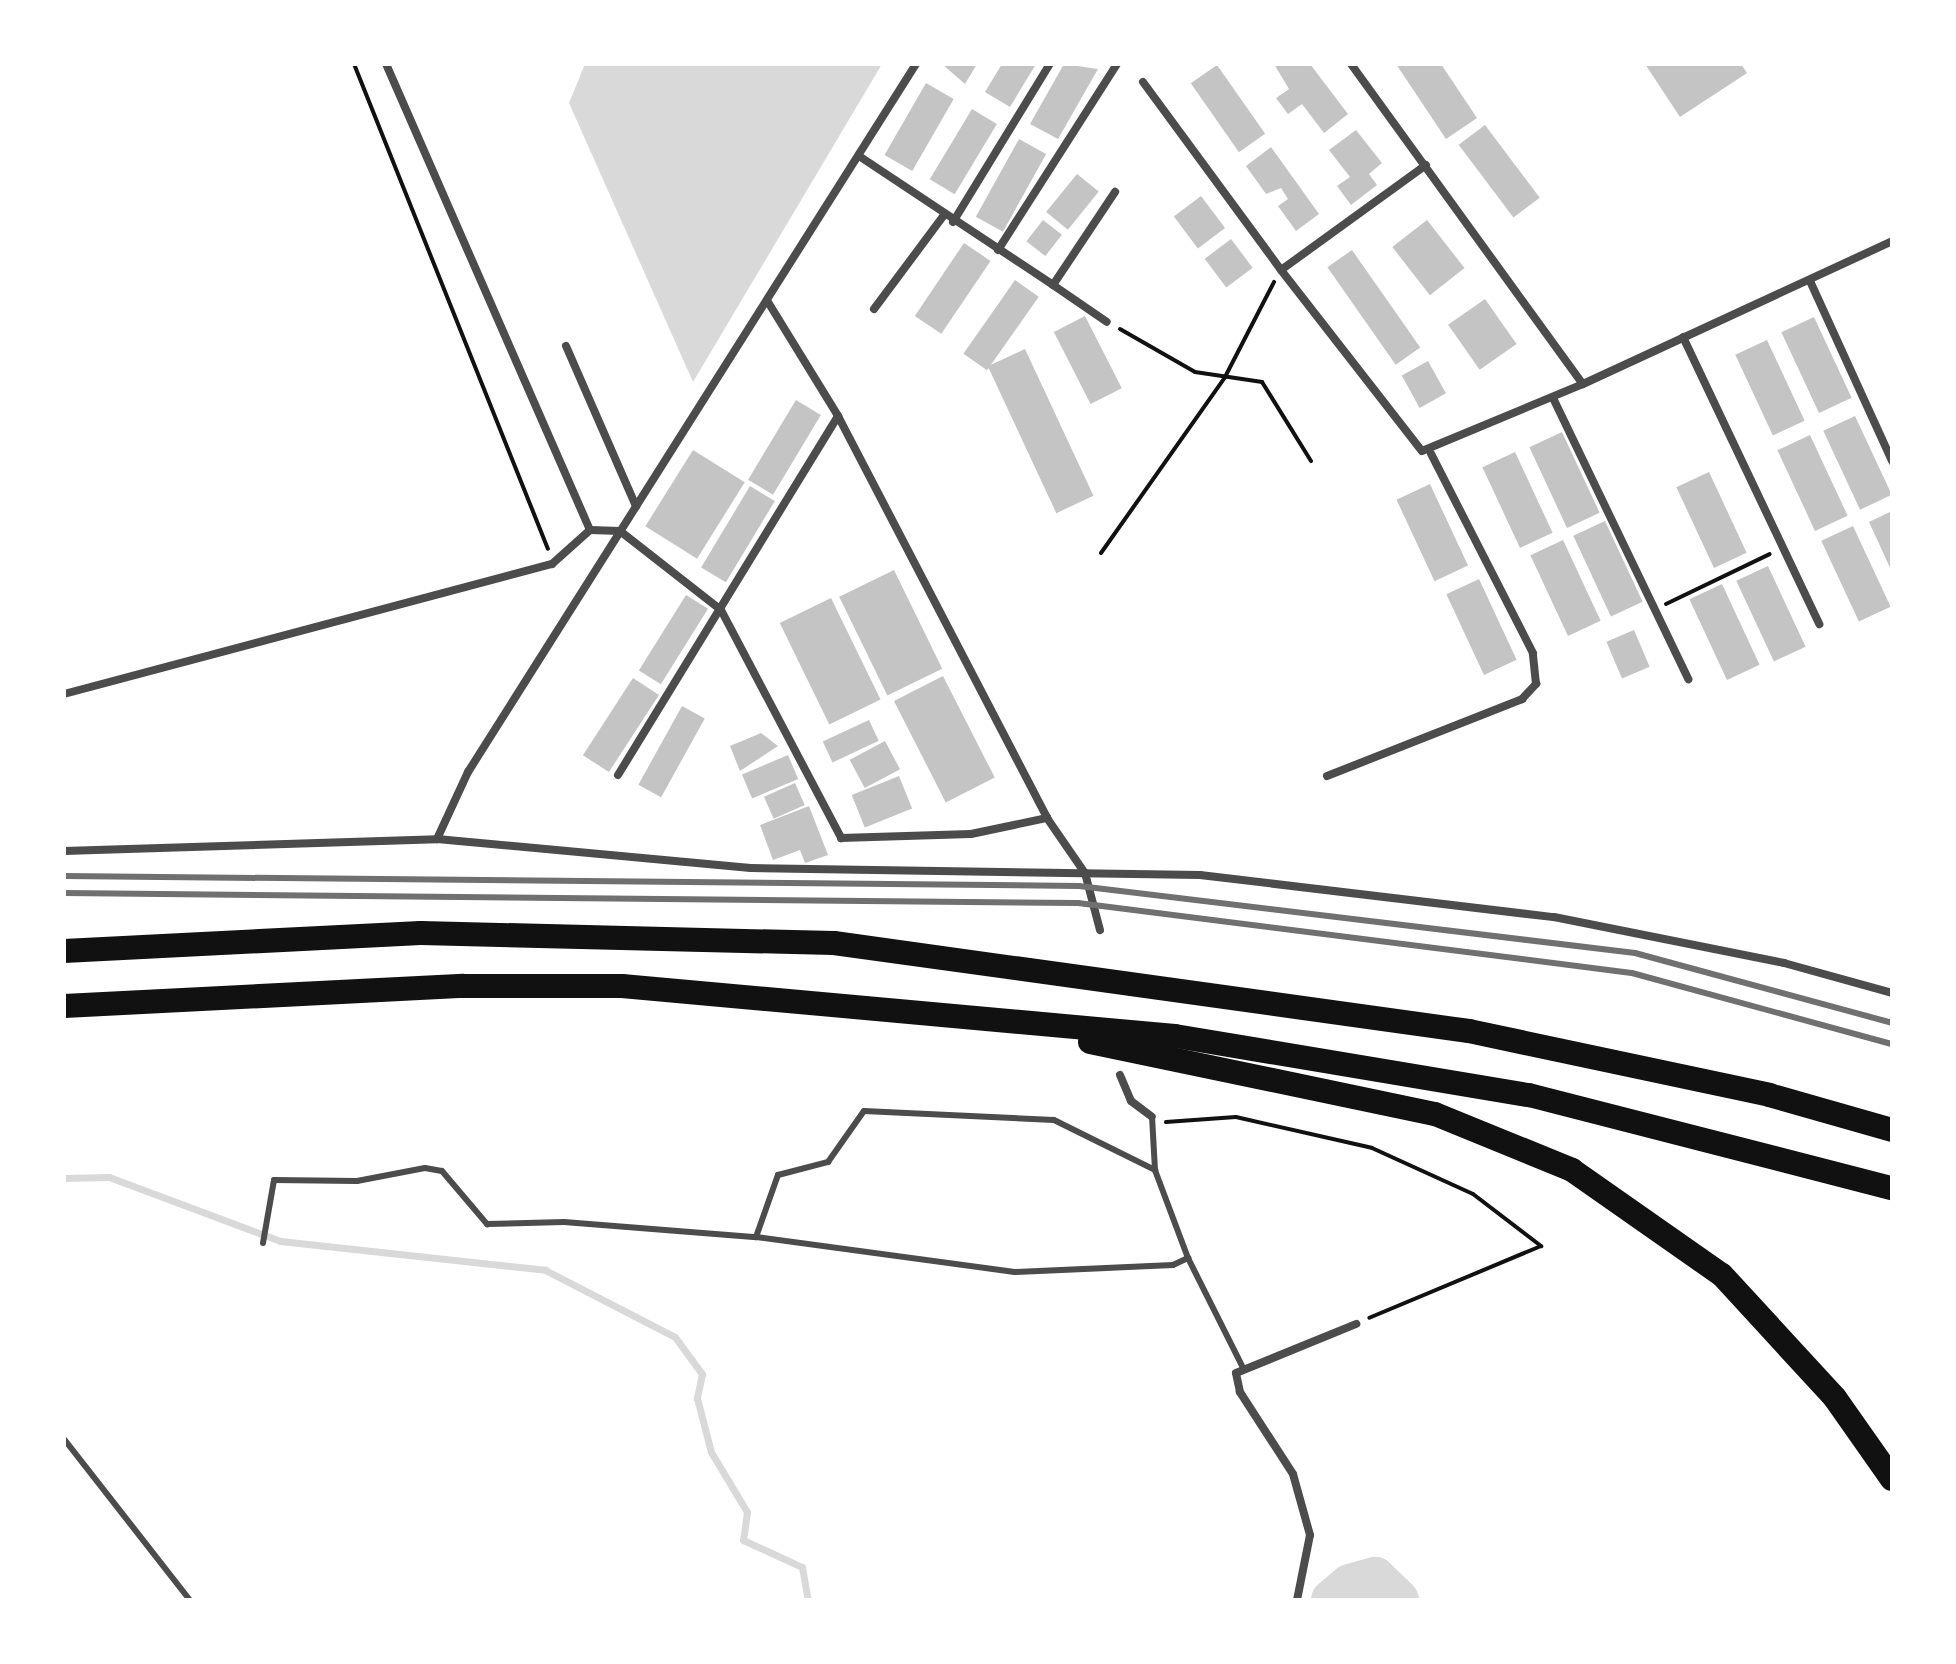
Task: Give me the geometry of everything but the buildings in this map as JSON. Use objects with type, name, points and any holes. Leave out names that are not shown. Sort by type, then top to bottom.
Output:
[{"type":"highway","points":[[64,951],[421,933],[834,943],[1469,1031],[1769,1095],[1892,1130]]},
{"type":"highway","points":[[64,1006],[433,987],[622,986],[1175,1036],[1370,1066],[1529,1095],[1892,1188]]},
{"type":"highway","points":[[986,1021],[1435,1114],[1572,1170],[1722,1275],[1835,1398],[1892,1479]]},
{"type":"street","points":[[386,64],[590,530]]},
{"type":"street","points":[[437,839],[468,772],[916,64]]},
{"type":"street","points":[[953,222],[1050,64]]},
{"type":"street","points":[[998,250],[1117,64]]},
{"type":"street","points":[[1351,64],[1583,384]]},
{"type":"street","points":[[1143,82],[1401,431],[1431,454],[1533,653],[1536,684],[1522,699],[1327,776]]},
{"type":"street","points":[[859,156],[953,222],[1107,322]]},
{"type":"street","points":[[1281,270],[1426,165]]},
{"type":"street","points":[[1053,285],[1115,192]]},
{"type":"street","points":[[874,309],[944,215]]},
{"type":"street","points":[[1431,454],[1891,243]]},
{"type":"street","points":[[1810,281],[1892,461]]},
{"type":"street","points":[[768,302],[838,416],[1047,818],[1085,873],[1100,930]]},
{"type":"street","points":[[1683,337],[1819,624]]},
{"type":"street","points":[[566,346],[636,506]]},
{"type":"street","points":[[1554,400],[1688,679]]},
{"type":"street","points":[[618,775],[838,416]]},
{"type":"street","points":[[64,694],[552,564],[590,530],[620,531],[721,610],[841,838],[971,834],[1047,818]]},
{"type":"street","points":[[64,851],[437,839],[751,868],[1200,875],[1554,917],[1784,963],[1892,993]]},
{"type":"street","points":[[1120,1075],[1131,1101],[1152,1117]]},
{"type":"street","points":[[1297,1600],[1310,1535],[1293,1474],[1235,1382],[1242,1366],[1356,1324]]},
{"type":"lane","points":[[756,1237],[778,1175],[828,1162],[864,1111],[1054,1120],[1155,1170]]},
{"type":"lane","points":[[1152,1117],[1155,1170],[1188,1258],[1242,1366]]},
{"type":"lane","points":[[263,1243],[274,1180],[357,1181],[425,1168],[442,1171],[469,1212],[487,1224],[564,1222],[756,1237],[1015,1272],[1076,1275],[1188,1258]]},
{"type":"lane","points":[[64,1439],[190,1600]]},
{"type":"path","points":[[354,64],[550,553],[535,557]]},
{"type":"path","points":[[1101,553],[1225,377],[1281,270]]},
{"type":"path","points":[[1107,322],[1195,372],[1262,382],[1311,461]]},
{"type":"path","points":[[1654,609],[1783,548]]},
{"type":"path","points":[[1152,1117],[1170,1124],[1236,1117],[1372,1148],[1473,1194],[1541,1246],[1356,1324]]},
{"type":"shaded area","points":[[585,64],[882,64],[693,382],[569,103]]},
{"type":"waterway","points":[[64,1178],[109,1177],[280,1241],[545,1270],[675,1337],[702,1374],[697,1398],[711,1452],[747,1512],[743,1540],[802,1567],[808,1600]]},
{"type":"waterway","points":[[1332,1600],[1350,1585],[1375,1578],[1398,1600]]},
{"type":"railway","points":[[64,876],[1079,886],[1635,953],[1892,1023]]},
{"type":"railway","points":[[64,893],[1078,903],[1632,973],[1892,1044]]}]
